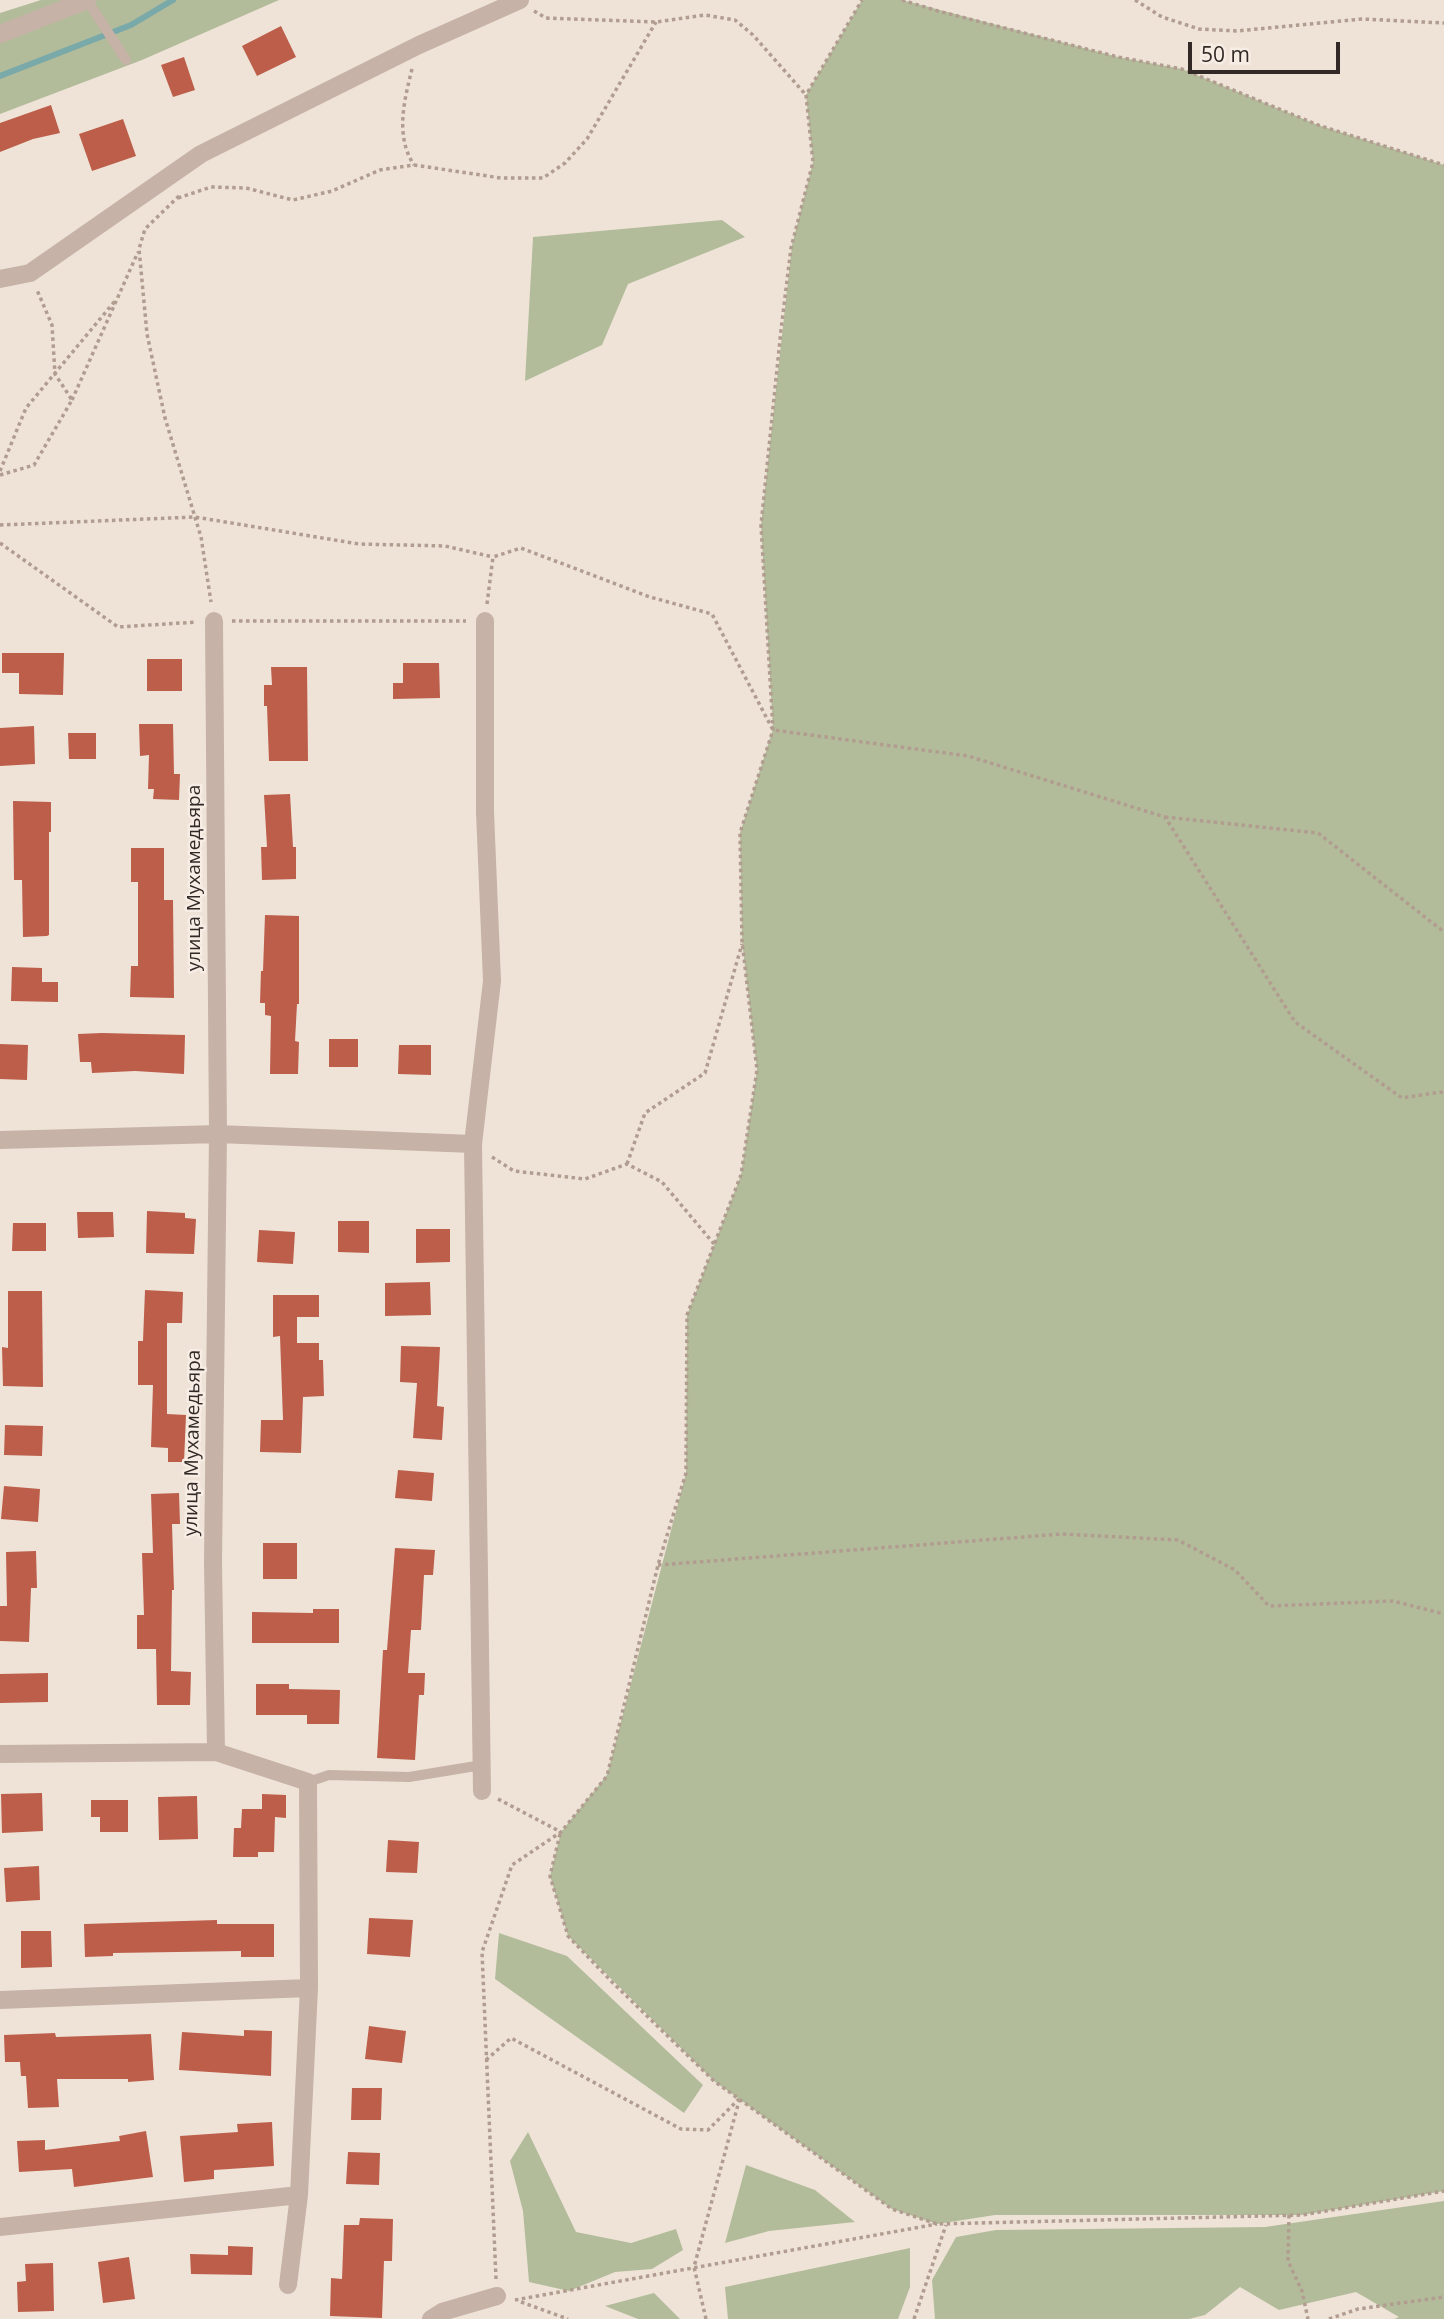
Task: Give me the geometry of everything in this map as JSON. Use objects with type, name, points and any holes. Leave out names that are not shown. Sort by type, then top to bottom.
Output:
[{"type":"street","points":[[0,34],[87,0]]},
{"type":"street","points":[[0,279],[30,273],[201,154],[419,45],[518,1]]},
{"type":"street","name":"улица Мухамедьяра","points":[[214,621],[218,1134],[212,1562],[216,1752]]},
{"type":"street","points":[[482,1791],[473,1144],[492,981],[485,812],[485,621]]},
{"type":"street","points":[[0,1140],[218,1134],[473,1144]]},
{"type":"street","points":[[0,1754],[216,1752],[308,1782],[309,1988],[299,2195],[289,2285]]},
{"type":"street","points":[[0,2000],[309,1988]]},
{"type":"street","points":[[0,2227],[299,2195]]},
{"type":"street","points":[[431,2319],[442,2312],[497,2297]]},
{"type":"lane","points":[[87,0],[126,60]]},
{"type":"lane","points":[[308,1782],[330,1775],[409,1777],[482,1765]]},
{"type":"path","points":[[806,95],[862,0]]},
{"type":"path","points":[[902,0],[1118,57],[1182,69],[1318,125],[1444,165]]},
{"type":"path","points":[[1135,0],[1162,17],[1199,29],[1237,31],[1362,19],[1444,23]]},
{"type":"path","points":[[518,1],[546,18],[656,22],[705,15],[735,20],[753,35],[806,95],[813,162],[791,248],[761,524],[773,730],[740,833],[743,941],[757,1070],[741,1175],[687,1315],[686,1473],[657,1565],[607,1776],[561,1832],[512,1865],[482,1951],[497,2297],[519,2301],[568,2319]]},
{"type":"path","points":[[178,198],[211,187],[246,188],[293,200],[332,191],[380,170],[414,165],[501,178],[543,178],[565,163],[587,139],[656,22]]},
{"type":"path","points":[[414,165],[405,152],[402,121],[406,93],[419,45]]},
{"type":"path","points":[[0,473],[34,465],[72,400],[139,249],[145,229],[178,198],[183,187]]},
{"type":"path","points":[[139,249],[149,346],[165,418],[201,537],[214,621]]},
{"type":"path","points":[[30,273],[52,325],[55,374],[72,400]]},
{"type":"path","points":[[0,473],[26,408],[116,301]]},
{"type":"path","points":[[0,525],[195,517],[359,544],[445,546],[493,557],[521,548],[650,597],[712,614],[773,730]]},
{"type":"path","points":[[0,543],[118,627],[214,621],[485,621],[493,557]]},
{"type":"path","points":[[773,730],[968,756],[1166,817],[1318,833],[1444,932]]},
{"type":"path","points":[[1166,817],[1295,1022],[1402,1098],[1441,1092],[1444,1094]]},
{"type":"path","points":[[627,1164],[645,1113],[705,1073],[743,941]]},
{"type":"path","points":[[473,1144],[514,1171],[585,1179],[627,1164],[662,1182],[714,1244]]},
{"type":"path","points":[[657,1565],[1062,1534],[1178,1540],[1235,1570],[1269,1606],[1393,1601],[1444,1614]]},
{"type":"path","points":[[482,1791],[561,1832]]},
{"type":"path","points":[[561,1832],[550,1876],[568,1936],[612,1982],[714,2081],[892,2209],[937,2224]]},
{"type":"path","points":[[486,2060],[511,2038],[681,2130],[708,2130],[739,2099]]},
{"type":"path","points":[[706,2319],[694,2267],[739,2099]]},
{"type":"path","points":[[519,2301],[937,2224],[1302,2215],[1444,2191]]},
{"type":"path","points":[[1289,2215],[1288,2261],[1302,2291],[1308,2319]]},
{"type":"path","points":[[914,2319],[946,2224]]},
{"type":"path","points":[[1329,2319],[1358,2309],[1444,2297]]},
{"type":"green space","points":[[41,0],[279,0],[142,60],[0,114],[0,13]]},
{"type":"green space","points":[[862,0],[902,0],[1118,57],[1182,69],[1318,125],[1444,165],[1444,2191],[1302,2215],[995,2215],[937,2224],[892,2209],[714,2081],[568,1936],[550,1876],[561,1832],[607,1775],[686,1473],[687,1315],[741,1175],[757,1070],[742,941],[740,833],[773,729],[761,525],[792,245],[813,162],[806,95]]},
{"type":"green space","points":[[722,220],[745,237],[628,284],[602,345],[525,381],[533,237]]},
{"type":"green space","points":[[499,1933],[567,1956],[703,2085],[684,2113],[495,1979]]},
{"type":"green space","points":[[528,2132],[576,2232],[631,2243],[676,2229],[683,2250],[652,2269],[615,2272],[569,2291],[529,2282],[523,2211],[510,2161]]},
{"type":"green space","points":[[746,2165],[815,2190],[855,2222],[769,2231],[725,2243]]},
{"type":"green space","points":[[1444,2201],[1444,2319],[1394,2319],[1399,2317],[1356,2292],[1279,2310],[1240,2287],[1205,2315],[1189,2319],[935,2319],[932,2280],[956,2237],[996,2230],[1265,2227]]},
{"type":"green space","points":[[910,2248],[910,2287],[898,2319],[728,2319],[725,2287]]},
{"type":"green space","points":[[654,2293],[680,2319],[638,2319],[605,2306]]},
{"type":"building","points":[[281,26],[296,57],[257,76],[242,46]]},
{"type":"building","points":[[184,57],[195,90],[173,97],[161,65]]},
{"type":"building","points":[[51,105],[60,133],[33,139],[0,152],[0,123]]},
{"type":"building","points":[[123,119],[136,156],[92,171],[79,134]]},
{"type":"building","points":[[2,653],[64,653],[63,695],[19,694],[19,673],[2,673]]},
{"type":"building","points":[[147,659],[182,659],[182,691],[147,691]]},
{"type":"building","points":[[403,663],[439,663],[440,698],[393,699],[393,683],[403,683]]},
{"type":"building","points":[[271,667],[307,667],[308,761],[269,761],[264,685],[272,685]]},
{"type":"building","points":[[139,724],[173,724],[174,774],[180,774],[179,800],[153,799],[154,789],[148,789],[149,755],[140,756]]},
{"type":"building","points":[[34,726],[35,764],[0,766],[0,728]]},
{"type":"building","points":[[68,733],[96,733],[96,759],[69,759]]},
{"type":"building","points":[[290,794],[293,847],[296,847],[296,879],[262,880],[261,847],[267,847],[264,795]]},
{"type":"building","points":[[13,801],[51,802],[47,936],[23,937],[22,880],[14,880]]},
{"type":"building","points":[[131,848],[164,848],[164,900],[173,900],[174,998],[130,997],[131,966],[138,966],[138,882],[131,882]]},
{"type":"building","points":[[265,915],[299,916],[299,1004],[295,1041],[299,1042],[298,1074],[270,1074],[271,1016],[265,1015],[265,1003],[260,1003]]},
{"type":"building","points":[[12,967],[42,968],[42,982],[58,982],[58,1002],[11,1001]]},
{"type":"building","points":[[78,1034],[185,1035],[184,1074],[135,1071],[92,1073],[91,1062],[80,1062]]},
{"type":"building","points":[[329,1039],[358,1039],[358,1067],[329,1067]]},
{"type":"building","points":[[0,1044],[28,1045],[27,1080],[0,1079]]},
{"type":"building","points":[[399,1045],[431,1045],[431,1075],[398,1074]]},
{"type":"building","points":[[147,1211],[185,1213],[185,1218],[196,1219],[194,1254],[146,1253]]},
{"type":"building","points":[[77,1212],[113,1212],[114,1237],[78,1238]]},
{"type":"building","points":[[338,1221],[369,1221],[369,1253],[338,1252]]},
{"type":"building","points":[[13,1223],[46,1223],[46,1251],[12,1251]]},
{"type":"building","points":[[416,1229],[450,1229],[450,1262],[416,1263]]},
{"type":"building","points":[[259,1230],[295,1232],[293,1264],[257,1262]]},
{"type":"building","points":[[430,1282],[431,1315],[385,1316],[385,1283]]},
{"type":"building","points":[[145,1290],[183,1292],[182,1323],[167,1323],[167,1414],[186,1415],[184,1462],[168,1462],[168,1448],[151,1447],[153,1385],[138,1385],[138,1341],[143,1341]]},
{"type":"building","points":[[8,1291],[42,1291],[43,1387],[3,1386],[2,1347],[8,1348]]},
{"type":"building","points":[[273,1295],[319,1295],[319,1317],[297,1317],[297,1343],[319,1343],[319,1360],[323,1360],[324,1396],[303,1397],[301,1453],[260,1452],[261,1420],[283,1420],[280,1336],[273,1337]]},
{"type":"building","points":[[401,1346],[440,1347],[437,1406],[444,1407],[442,1440],[413,1438],[417,1383],[400,1382]]},
{"type":"building","points":[[5,1425],[43,1426],[42,1456],[4,1455]]},
{"type":"building","points":[[398,1470],[434,1473],[432,1501],[395,1498]]},
{"type":"building","points":[[4,1486],[40,1489],[38,1522],[1,1519]]},
{"type":"building","points":[[179,1493],[180,1524],[172,1524],[174,1590],[171,1671],[191,1672],[190,1705],[157,1705],[156,1649],[137,1649],[137,1615],[144,1615],[142,1553],[153,1553],[151,1494]]},
{"type":"building","points":[[263,1543],[297,1543],[297,1579],[263,1579]]},
{"type":"building","points":[[395,1548],[435,1550],[433,1575],[424,1575],[421,1630],[411,1630],[408,1673],[425,1673],[424,1695],[419,1695],[415,1760],[377,1758],[383,1650],[387,1650]]},
{"type":"building","points":[[36,1551],[37,1588],[31,1588],[29,1642],[0,1641],[0,1606],[7,1606],[6,1552]]},
{"type":"building","points":[[313,1609],[339,1609],[339,1643],[252,1643],[252,1612],[313,1613]]},
{"type":"building","points":[[48,1673],[48,1702],[0,1703],[0,1674]]},
{"type":"building","points":[[256,1684],[289,1684],[289,1689],[340,1690],[339,1724],[307,1724],[307,1715],[256,1715]]},
{"type":"building","points":[[42,1793],[43,1831],[2,1833],[1,1794]]},
{"type":"building","points":[[262,1794],[286,1795],[286,1818],[275,1817],[274,1852],[258,1852],[258,1857],[233,1857],[234,1828],[241,1828],[242,1809],[262,1809]]},
{"type":"building","points":[[197,1796],[198,1839],[159,1840],[158,1797]]},
{"type":"building","points":[[91,1800],[128,1800],[128,1832],[100,1832],[100,1817],[91,1817]]},
{"type":"building","points":[[388,1840],[419,1842],[417,1873],[386,1872]]},
{"type":"building","points":[[39,1866],[40,1900],[6,1902],[4,1868]]},
{"type":"building","points":[[369,1918],[413,1920],[410,1957],[367,1954]]},
{"type":"building","points":[[217,1920],[217,1924],[274,1924],[274,1957],[241,1957],[241,1951],[113,1953],[113,1956],[85,1957],[84,1924]]},
{"type":"building","points":[[21,1931],[51,1931],[52,1967],[21,1968]]},
{"type":"building","points":[[369,2026],[406,2031],[402,2063],[365,2059]]},
{"type":"building","points":[[244,2030],[272,2031],[271,2076],[179,2070],[182,2032],[244,2036]]},
{"type":"building","points":[[55,2033],[56,2037],[151,2034],[154,2080],[128,2082],[128,2079],[57,2079],[59,2107],[28,2108],[26,2076],[21,2076],[20,2062],[5,2062],[4,2035]]},
{"type":"building","points":[[352,2088],[382,2088],[381,2120],[351,2120]]},
{"type":"building","points":[[272,2122],[274,2166],[214,2170],[214,2179],[184,2182],[180,2136],[238,2132],[237,2124]]},
{"type":"building","points":[[146,2131],[153,2177],[74,2187],[72,2169],[19,2172],[17,2141],[45,2140],[45,2150],[120,2141],[119,2136]]},
{"type":"building","points":[[348,2152],[380,2153],[379,2185],[346,2184]]},
{"type":"building","points":[[360,2218],[393,2219],[392,2261],[384,2261],[382,2318],[330,2316],[331,2278],[342,2279],[344,2225],[359,2225]]},
{"type":"building","points":[[228,2246],[253,2247],[252,2275],[191,2274],[190,2254],[228,2255]]},
{"type":"building","points":[[129,2257],[135,2299],[103,2303],[98,2262]]},
{"type":"building","points":[[53,2263],[54,2311],[18,2312],[17,2282],[26,2281],[25,2264]]},
{"type":"waterway","points":[[0,76],[131,25],[173,0]]}]
